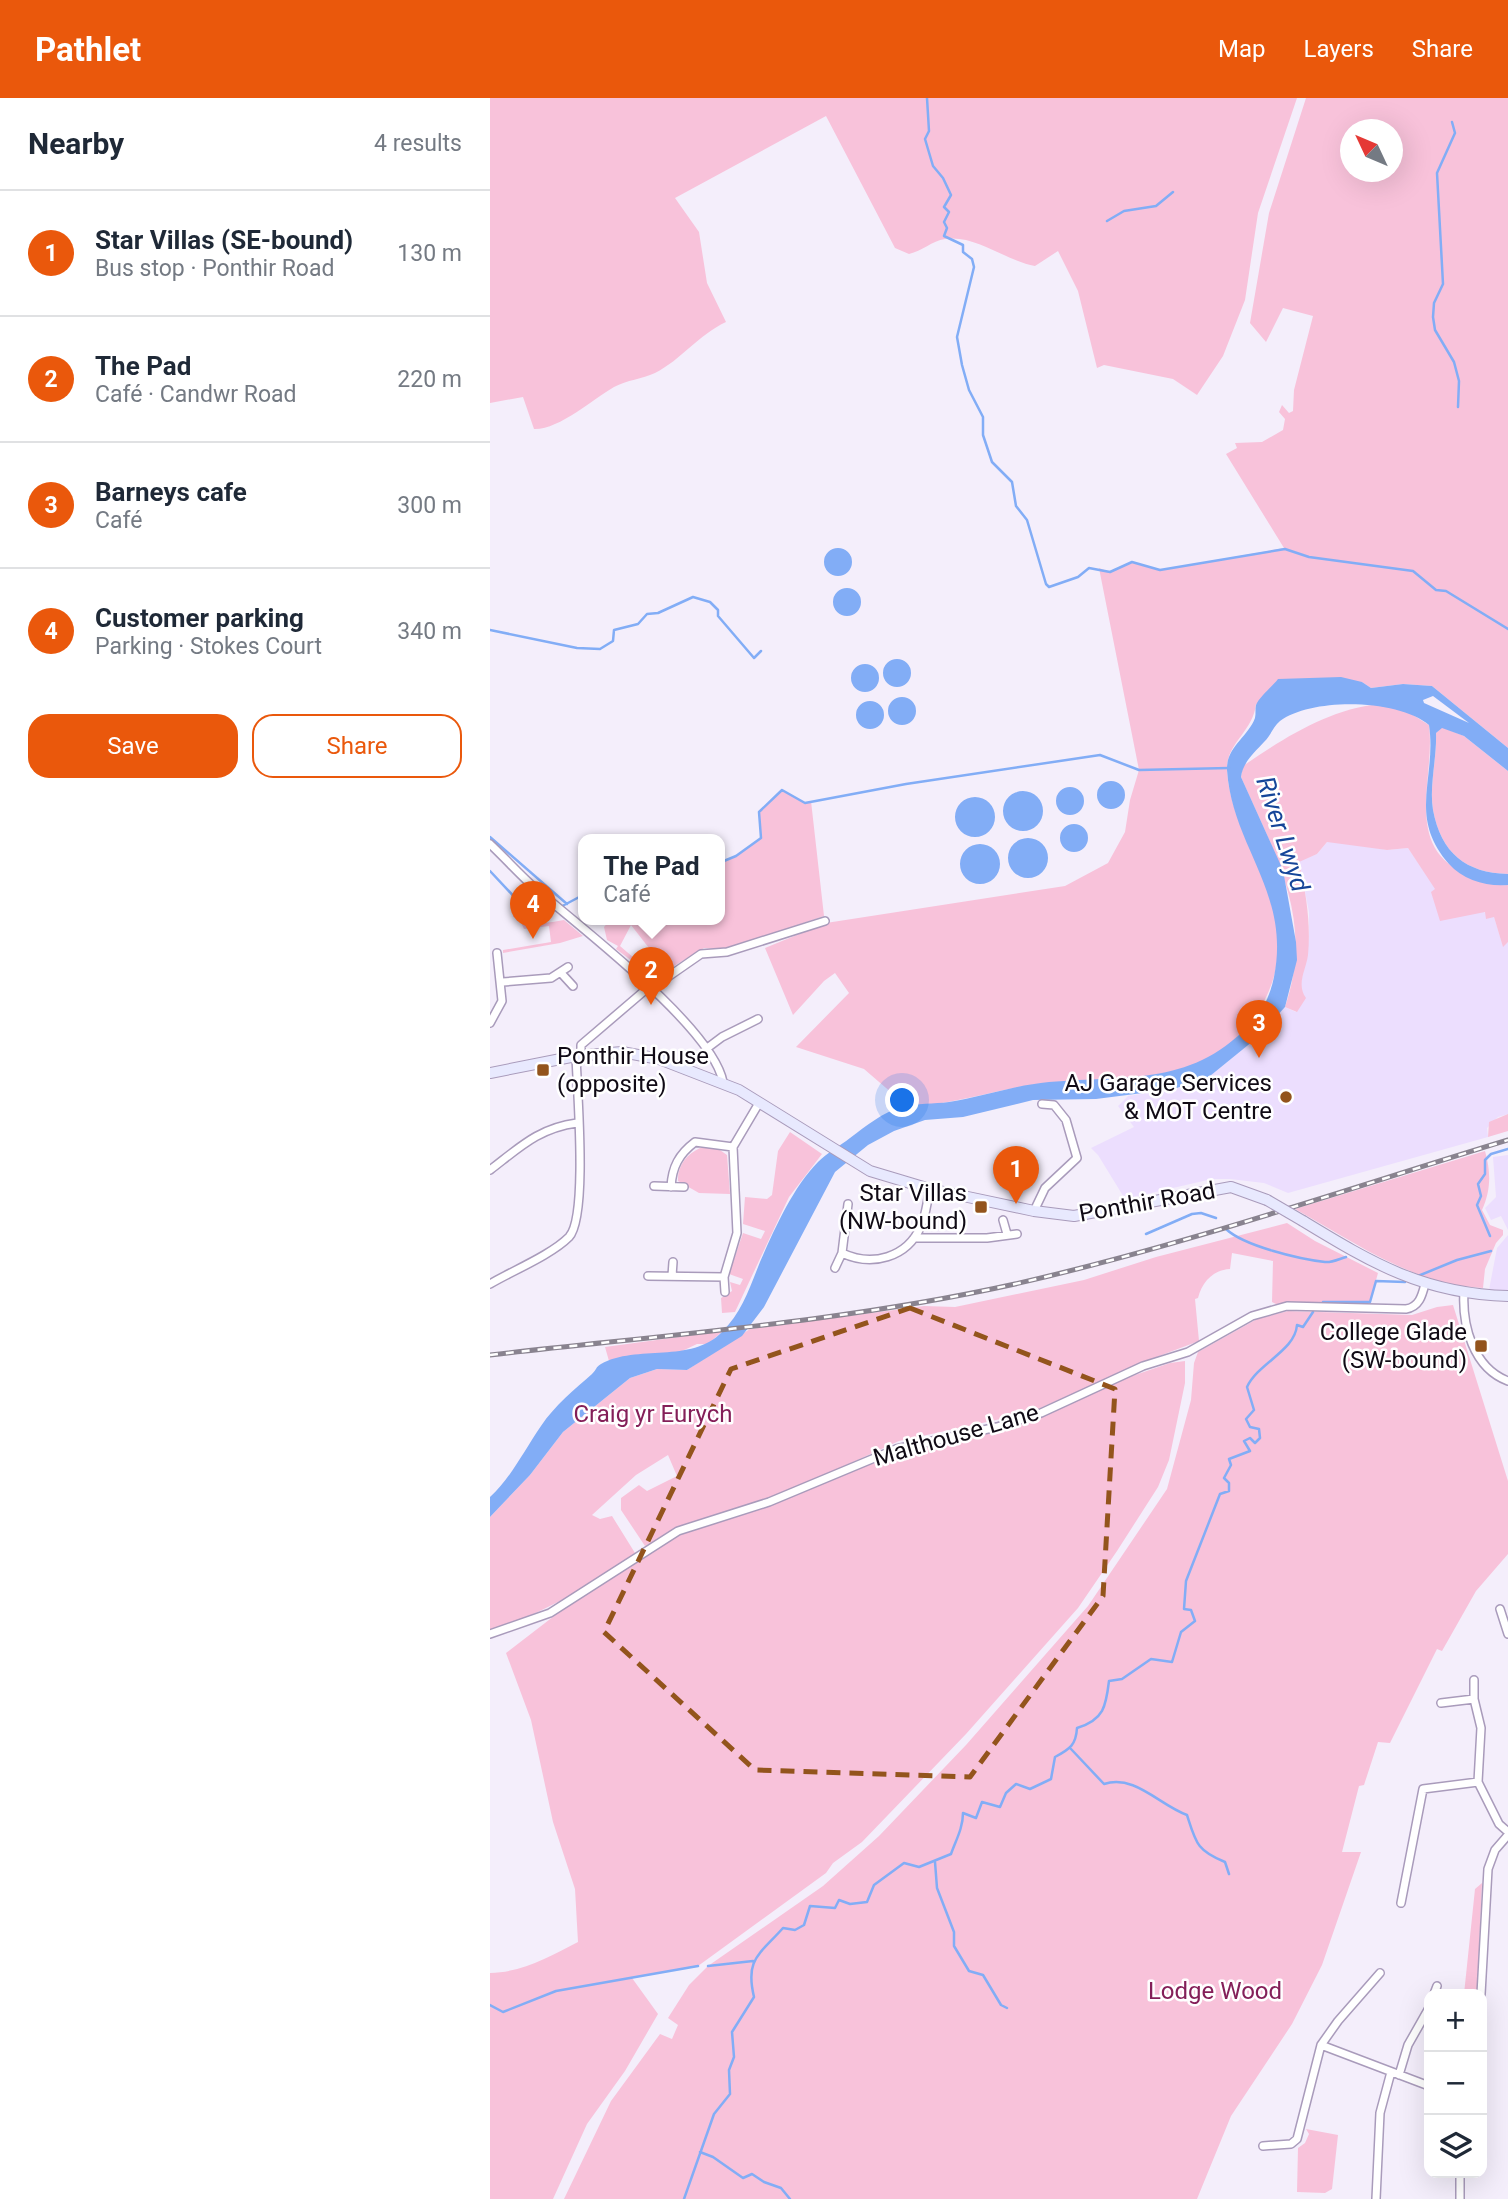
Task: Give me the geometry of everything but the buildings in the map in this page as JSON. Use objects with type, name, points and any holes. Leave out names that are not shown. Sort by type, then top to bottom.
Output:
[{"type":"main road","name":"Ponthir Road","points":[[490,1073],[578,1056],[622,1052],[641,1055],[723,1082],[853,1160],[892,1179],[1034,1211],[1085,1215],[1222,1188],[1242,1190],[1268,1200],[1400,1277],[1464,1292],[1508,1296]]},
{"type":"street","points":[[490,844],[578,925]]},
{"type":"street","points":[[490,1283],[557,1245],[576,1226],[579,1175],[578,1056],[581,1045],[651,987],[701,954],[727,952],[825,921]]},
{"type":"street","points":[[578,925],[651,987],[705,1049],[721,1072],[723,1082]]},
{"type":"street","points":[[490,1023],[501,1007],[503,982],[497,953]]},
{"type":"street","points":[[503,982],[533,981],[565,971],[573,986]]},
{"type":"street","points":[[705,1049],[758,1019]]},
{"type":"street","points":[[725,1292],[724,1277],[738,1225],[733,1147],[760,1103]]},
{"type":"street","points":[[1034,1211],[1045,1188],[1077,1158],[1066,1120],[1054,1105],[1042,1104]]},
{"type":"street","points":[[490,1170],[537,1134],[552,1126],[578,1123]]},
{"type":"street","points":[[671,1186],[672,1172],[678,1158],[695,1143],[733,1147]]},
{"type":"street","points":[[654,1186],[684,1187]]},
{"type":"street","points":[[842,1253],[859,1260],[887,1258],[902,1251],[922,1225],[930,1189]]},
{"type":"street","points":[[835,1268],[842,1253],[848,1204]]},
{"type":"street","points":[[835,1213],[845,1216]]},
{"type":"street","points":[[1003,1220],[1007,1234]]},
{"type":"street","points":[[914,1238],[962,1239],[1017,1234]]},
{"type":"street","points":[[673,1262],[673,1276]]},
{"type":"street","points":[[648,1276],[724,1277]]},
{"type":"street","name":"Malthouse Lane","points":[[490,1634],[550,1613],[678,1531],[769,1502],[875,1456],[998,1427],[1041,1413],[1122,1375],[1188,1352],[1252,1316],[1270,1309],[1287,1306],[1406,1309],[1412,1308],[1421,1298],[1425,1284]]},
{"type":"street","points":[[1464,1292],[1463,1312],[1475,1351],[1492,1372],[1508,1381]]},
{"type":"street","points":[[1500,1609],[1508,1634]]},
{"type":"street","points":[[1474,1679],[1474,1699],[1481,1728],[1478,1782],[1499,1824],[1508,1833],[1495,1850],[1488,1869],[1481,1989]]},
{"type":"street","points":[[1441,1703],[1474,1699]]},
{"type":"street","points":[[1401,1903],[1423,1789],[1478,1782]]},
{"type":"street","points":[[1264,2146],[1291,2144],[1297,2139],[1321,2045],[1380,1973]]},
{"type":"street","points":[[1376,2199],[1380,2113],[1408,2045],[1424,2017]]},
{"type":"street","points":[[1321,2045],[1424,2084]]},
{"type":"street","points":[[1460,2178],[1460,2199]]},
{"type":"highlighted area","points":[[910,1308],[1115,1389],[1103,1596],[970,1777],[755,1770],[604,1632],[731,1369]]},
{"type":"shaded area","points":[[1342,841],[1387,850],[1408,848],[1436,889],[1494,917],[1503,946],[1508,942],[1508,1114],[1498,1117],[1487,1128],[1488,1137],[1288,1193],[1264,1183],[1212,1179],[1125,1199],[1091,1148],[1134,1127],[1118,1106],[1128,1096],[1174,1089],[1210,1076],[1258,1037],[1285,1007],[1296,1012],[1309,937],[1309,912],[1299,861],[1317,854],[1327,842]]},
{"type":"shaded area","points":[[1508,1155],[1508,1230],[1501,1216],[1491,1220],[1485,1208],[1496,1197],[1493,1157]]},
{"type":"shaded area","points":[[1508,1235],[1508,1290],[1489,1290],[1497,1248]]},
{"type":"green space","points":[[490,98],[1297,98],[1258,213],[1245,300],[1223,356],[1197,395],[1173,379],[1104,365],[1097,368],[1078,291],[1058,251],[1035,266],[968,240],[940,240],[909,254],[895,248],[826,116],[675,198],[699,232],[707,283],[726,322],[655,373],[619,385],[554,425],[534,429],[523,397],[490,403]]},
{"type":"green space","points":[[1306,98],[1508,98],[1508,748],[1432,686],[1403,684],[1371,688],[1362,682],[1256,704],[1250,722],[1231,752],[1227,770],[1236,811],[1274,910],[1278,931],[1278,958],[1272,984],[1261,1007],[1246,1028],[1204,1061],[1180,1071],[1153,1077],[1035,1084],[947,1102],[900,1107],[900,1100],[864,1069],[796,1047],[849,993],[835,973],[824,981],[793,1015],[765,948],[826,923],[1065,886],[1108,863],[1125,832],[1130,800],[1139,770],[1099,568],[1110,572],[1132,562],[1160,570],[1284,548],[1226,454],[1237,448],[1235,443],[1262,442],[1283,430],[1285,419],[1279,412],[1282,405],[1289,413],[1293,411],[1294,390],[1313,316],[1283,308],[1266,342],[1250,323],[1269,213]]},
{"type":"green space","points":[[1379,704],[1405,710],[1429,725],[1426,811],[1429,831],[1436,849],[1450,865],[1485,881],[1508,885],[1508,942],[1503,947],[1494,917],[1486,919],[1485,912],[1440,921],[1431,892],[1435,889],[1408,848],[1387,850],[1327,842],[1317,854],[1299,862],[1307,908],[1309,943],[1302,982],[1306,998],[1297,1012],[1285,1007],[1293,975],[1296,945],[1287,888],[1241,777],[1243,766],[1291,735],[1325,718]]},
{"type":"green space","points":[[1442,727],[1464,736],[1508,771],[1508,874],[1493,873],[1468,865],[1449,849],[1442,838],[1433,810],[1432,791],[1436,733]]},
{"type":"green space","points":[[782,790],[805,803],[811,801],[824,916],[724,950],[704,948],[649,981],[645,976],[657,965],[656,957],[631,925],[725,925],[725,861],[761,838],[759,812]]},
{"type":"green space","points":[[514,909],[531,921],[564,920],[583,936],[503,953],[503,950],[551,942],[549,926],[524,929],[518,916],[513,917]]},
{"type":"green space","points":[[631,925],[620,946],[634,958],[636,964],[616,949],[618,946],[607,940],[604,927]]},
{"type":"green space","points":[[1508,1114],[1508,1131],[1488,1137],[1489,1122]]},
{"type":"green space","points":[[790,1132],[822,1154],[789,1197],[735,1312],[722,1313],[721,1298],[732,1291],[730,1282],[740,1285],[743,1279],[729,1274],[743,1233],[761,1239],[765,1231],[743,1224],[745,1197],[767,1199],[772,1195],[778,1151]]},
{"type":"green space","points":[[700,1148],[717,1148],[727,1155],[730,1194],[699,1193],[678,1181],[679,1170],[684,1161]]},
{"type":"green space","points":[[1485,1151],[1489,1181],[1482,1210],[1490,1225],[1503,1230],[1503,1235],[1496,1243],[1485,1269],[1483,1288],[1432,1279],[1408,1270],[1362,1248],[1295,1209]]},
{"type":"green space","name":"Craig yr Eurych","points":[[1287,1223],[1315,1241],[1378,1273],[1370,1302],[1276,1304],[1272,1302],[1273,1261],[1232,1253],[1230,1269],[1209,1278],[1195,1299],[1199,1341],[1146,1361],[1029,1413],[899,1441],[783,1494],[698,1521],[645,1546],[621,1510],[621,1498],[639,1485],[647,1491],[677,1476],[668,1455],[636,1475],[592,1515],[600,1519],[612,1516],[635,1553],[566,1598],[490,1631],[490,1517],[530,1475],[563,1432],[630,1378],[657,1369],[687,1370],[750,1329],[924,1306],[955,1307],[1084,1280],[1156,1257]]},
{"type":"green space","name":"Lodge Wood","points":[[1453,1305],[1508,1481],[1508,1554],[1476,1591],[1442,1651],[1437,1649],[1390,1743],[1378,1742],[1364,1785],[1359,1786],[1342,1852],[1361,1852],[1322,1965],[1292,2024],[1231,2116],[1197,2199],[564,2199],[611,2101],[660,2034],[672,2039],[678,2025],[668,2018],[689,1985],[708,1966],[823,1886],[879,1836],[966,1745],[1088,1606],[1167,1489],[1191,1400],[1194,1363],[1198,1352],[1257,1319],[1288,1311],[1412,1315]]},
{"type":"green space","points":[[723,1331],[708,1344],[697,1344],[678,1353],[609,1361],[605,1347]]},
{"type":"green space","points":[[1185,1361],[1185,1383],[1169,1460],[1158,1487],[1078,1608],[966,1734],[862,1842],[833,1863],[826,1873],[698,1966],[632,1978],[658,2014],[625,2071],[587,2124],[553,2199],[490,2199],[490,1973],[525,1967],[578,1942],[575,1889],[553,1822],[531,1720],[506,1653],[558,1613],[664,1543],[686,1532],[761,1509],[900,1452],[992,1432],[1036,1418],[1106,1385],[1170,1363]]},
{"type":"green space","points":[[1482,1883],[1477,1989],[1465,1989],[1475,1889]]},
{"type":"green space","points":[[1306,2129],[1338,2135],[1332,2189],[1325,2193],[1297,2192],[1298,2148],[1305,2143],[1309,2134]]},
{"type":"water","points":[[838,548],[848,552],[852,562],[848,572],[838,576],[828,572],[824,562],[828,552]]},
{"type":"water","points":[[847,588],[857,592],[861,602],[857,612],[847,616],[837,612],[833,602],[837,592]]},
{"type":"water","points":[[897,659],[907,663],[911,673],[907,683],[897,687],[887,683],[883,673],[887,663]]},
{"type":"water","points":[[865,664],[875,668],[879,678],[875,688],[865,692],[855,688],[851,678],[855,668]]},
{"type":"water","points":[[1341,677],[1362,682],[1371,688],[1403,684],[1432,686],[1508,748],[1508,771],[1464,736],[1442,728],[1436,733],[1432,791],[1437,825],[1449,849],[1468,865],[1493,873],[1508,874],[1508,885],[1492,885],[1468,878],[1449,864],[1436,846],[1426,813],[1430,763],[1429,725],[1398,710],[1355,704],[1313,708],[1294,713],[1280,721],[1247,762],[1241,777],[1283,870],[1296,942],[1297,960],[1285,1007],[1258,1037],[1210,1076],[1174,1089],[1096,1099],[1033,1100],[963,1117],[925,1120],[894,1131],[868,1145],[835,1172],[764,1307],[742,1336],[687,1370],[657,1369],[630,1378],[563,1432],[530,1475],[490,1517],[490,1497],[511,1472],[547,1418],[599,1365],[631,1355],[695,1348],[722,1332],[740,1308],[778,1223],[800,1184],[822,1159],[875,1120],[902,1107],[962,1100],[1011,1088],[1049,1082],[1159,1074],[1208,1057],[1231,1042],[1254,1020],[1267,1000],[1274,977],[1277,947],[1275,920],[1268,894],[1231,798],[1227,770],[1230,755],[1252,725],[1258,702],[1278,679]],"holes":[[[1433,696],[1469,723],[1424,703],[1423,700]]]},
{"type":"water","points":[[902,697],[912,701],[916,711],[912,721],[902,725],[892,721],[888,711],[892,701]]},
{"type":"water","points":[[870,701],[880,705],[884,715],[880,725],[870,729],[860,725],[856,715],[860,705]]},
{"type":"water","points":[[1111,781],[1121,785],[1125,795],[1121,805],[1111,809],[1101,805],[1097,795],[1101,785]]},
{"type":"water","points":[[1070,787],[1080,791],[1084,801],[1080,811],[1070,815],[1060,811],[1056,801],[1060,791]]},
{"type":"water","points":[[1023,791],[1031,792],[1037,797],[1042,803],[1042,819],[1037,825],[1031,830],[1023,831],[1015,830],[1009,825],[1004,819],[1003,811],[1004,803],[1009,797],[1015,792]]},
{"type":"water","points":[[975,797],[983,798],[989,803],[994,809],[994,825],[989,831],[983,836],[975,837],[967,836],[961,831],[956,825],[955,817],[956,809],[961,803],[967,798]]},
{"type":"water","points":[[1074,824],[1084,828],[1088,838],[1084,848],[1074,852],[1064,848],[1060,838],[1064,828]]},
{"type":"water","points":[[1028,838],[1036,839],[1042,844],[1047,850],[1047,866],[1042,872],[1036,877],[1028,878],[1020,877],[1014,872],[1009,866],[1008,858],[1009,850],[1014,844],[1020,839]]},
{"type":"water","points":[[980,844],[988,845],[994,850],[999,856],[999,872],[994,878],[988,883],[980,884],[972,883],[966,878],[961,872],[960,864],[961,856],[966,850],[972,845]]},
{"type":"waterway","points":[[927,98],[929,131],[925,139],[933,166],[943,178],[951,195],[944,207],[949,212],[944,222],[947,228],[944,236],[963,245],[963,252],[972,259],[974,267],[957,337],[962,365],[969,390],[983,417],[983,435],[992,462],[1012,482],[1016,506],[1027,520],[1049,587],[1078,577],[1089,568],[1110,572],[1132,562],[1160,570],[1285,549],[1309,557],[1413,571],[1436,590],[1446,591],[1508,629]]},
{"type":"waterway","points":[[1452,122],[1455,133],[1437,173],[1443,284],[1434,303],[1433,317],[1435,330],[1454,362],[1459,381],[1458,407]]},
{"type":"waterway","points":[[1107,221],[1124,211],[1156,206],[1173,192]]},
{"type":"waterway","points":[[490,630],[577,648],[600,649],[613,641],[614,630],[638,624],[647,614],[658,613],[693,597],[710,602],[718,610],[718,616],[754,658],[761,651]]},
{"type":"waterway","points":[[725,861],[761,838],[759,812],[782,790],[805,803],[906,784],[1100,755],[1139,770],[1229,768]]},
{"type":"waterway","points":[[490,837],[567,904]]},
{"type":"waterway","points":[[490,871],[536,920],[578,898]]},
{"type":"waterway","points":[[1490,1236],[1477,1205],[1481,1196],[1478,1184],[1485,1174],[1485,1160],[1491,1154],[1508,1149]]},
{"type":"waterway","points":[[1146,1234],[1192,1214],[1201,1213],[1216,1218]]},
{"type":"waterway","points":[[1226,1229],[1245,1241],[1287,1255],[1327,1262],[1346,1257]]},
{"type":"waterway","points":[[1418,1276],[1457,1260],[1491,1251]]},
{"type":"waterway","points":[[1323,1302],[1370,1302],[1376,1281],[1405,1282]]},
{"type":"waterway","points":[[684,2199],[714,2114],[730,2094],[729,2070],[734,2057],[732,2032],[754,1997],[751,1974],[756,1958],[767,1945],[783,1928],[795,1930],[804,1925],[810,1906],[835,1908],[839,1900],[850,1904],[867,1902],[874,1885],[904,1863],[919,1867],[951,1854],[961,1829],[963,1813],[976,1818],[982,1802],[1000,1807],[1006,1793],[1016,1784],[1030,1789],[1051,1779],[1055,1757],[1071,1746],[1077,1728],[1093,1721],[1102,1711],[1109,1681],[1122,1679],[1151,1659],[1172,1662],[1181,1632],[1195,1621],[1191,1610],[1184,1609],[1186,1581],[1220,1494],[1229,1491],[1229,1483],[1224,1478],[1231,1465],[1229,1459],[1250,1451],[1244,1441],[1250,1438],[1255,1443],[1260,1438],[1259,1429],[1250,1427],[1246,1419],[1254,1410],[1247,1387],[1259,1371],[1290,1342],[1297,1325],[1303,1327],[1313,1312]]},
{"type":"waterway","points":[[1071,1749],[1104,1784],[1115,1782],[1137,1787],[1187,1815],[1199,1845],[1225,1862],[1229,1874]]},
{"type":"waterway","points":[[935,1862],[937,1888],[954,1932],[954,1946],[969,1971],[983,1975],[1001,2005],[1007,2008]]},
{"type":"waterway","points":[[708,1966],[753,1961]]},
{"type":"waterway","points":[[490,2005],[503,2012],[556,1991],[698,1966]]},
{"type":"waterway","points":[[700,2152],[713,2157],[743,2178],[752,2174],[781,2188],[790,2199]]},
{"type":"railway","points":[[490,1355],[820,1318],[1015,1284],[1263,1217],[1508,1140]]},
{"type":"place","name":"Customer parking","points":[[533,939]]},
{"type":"place","name":"The Pad","points":[[651,1005]]},
{"type":"place","name":"Barneys cafe","points":[[1259,1058]]},
{"type":"place","name":"Ponthir House (opposite)","points":[[543,1070]]},
{"type":"place","name":"AJ Garage Services & MOT Centre","points":[[1286,1097]]},
{"type":"place","name":"Star Villas (SE-bound)","points":[[1016,1204]]},
{"type":"place","name":"Star Villas (NW-bound)","points":[[981,1207]]},
{"type":"place","name":"College Glade (SW-bound)","points":[[1481,1346]]},
{"type":"water label","name":"River Lwyd","points":[[1283,834]]}]
